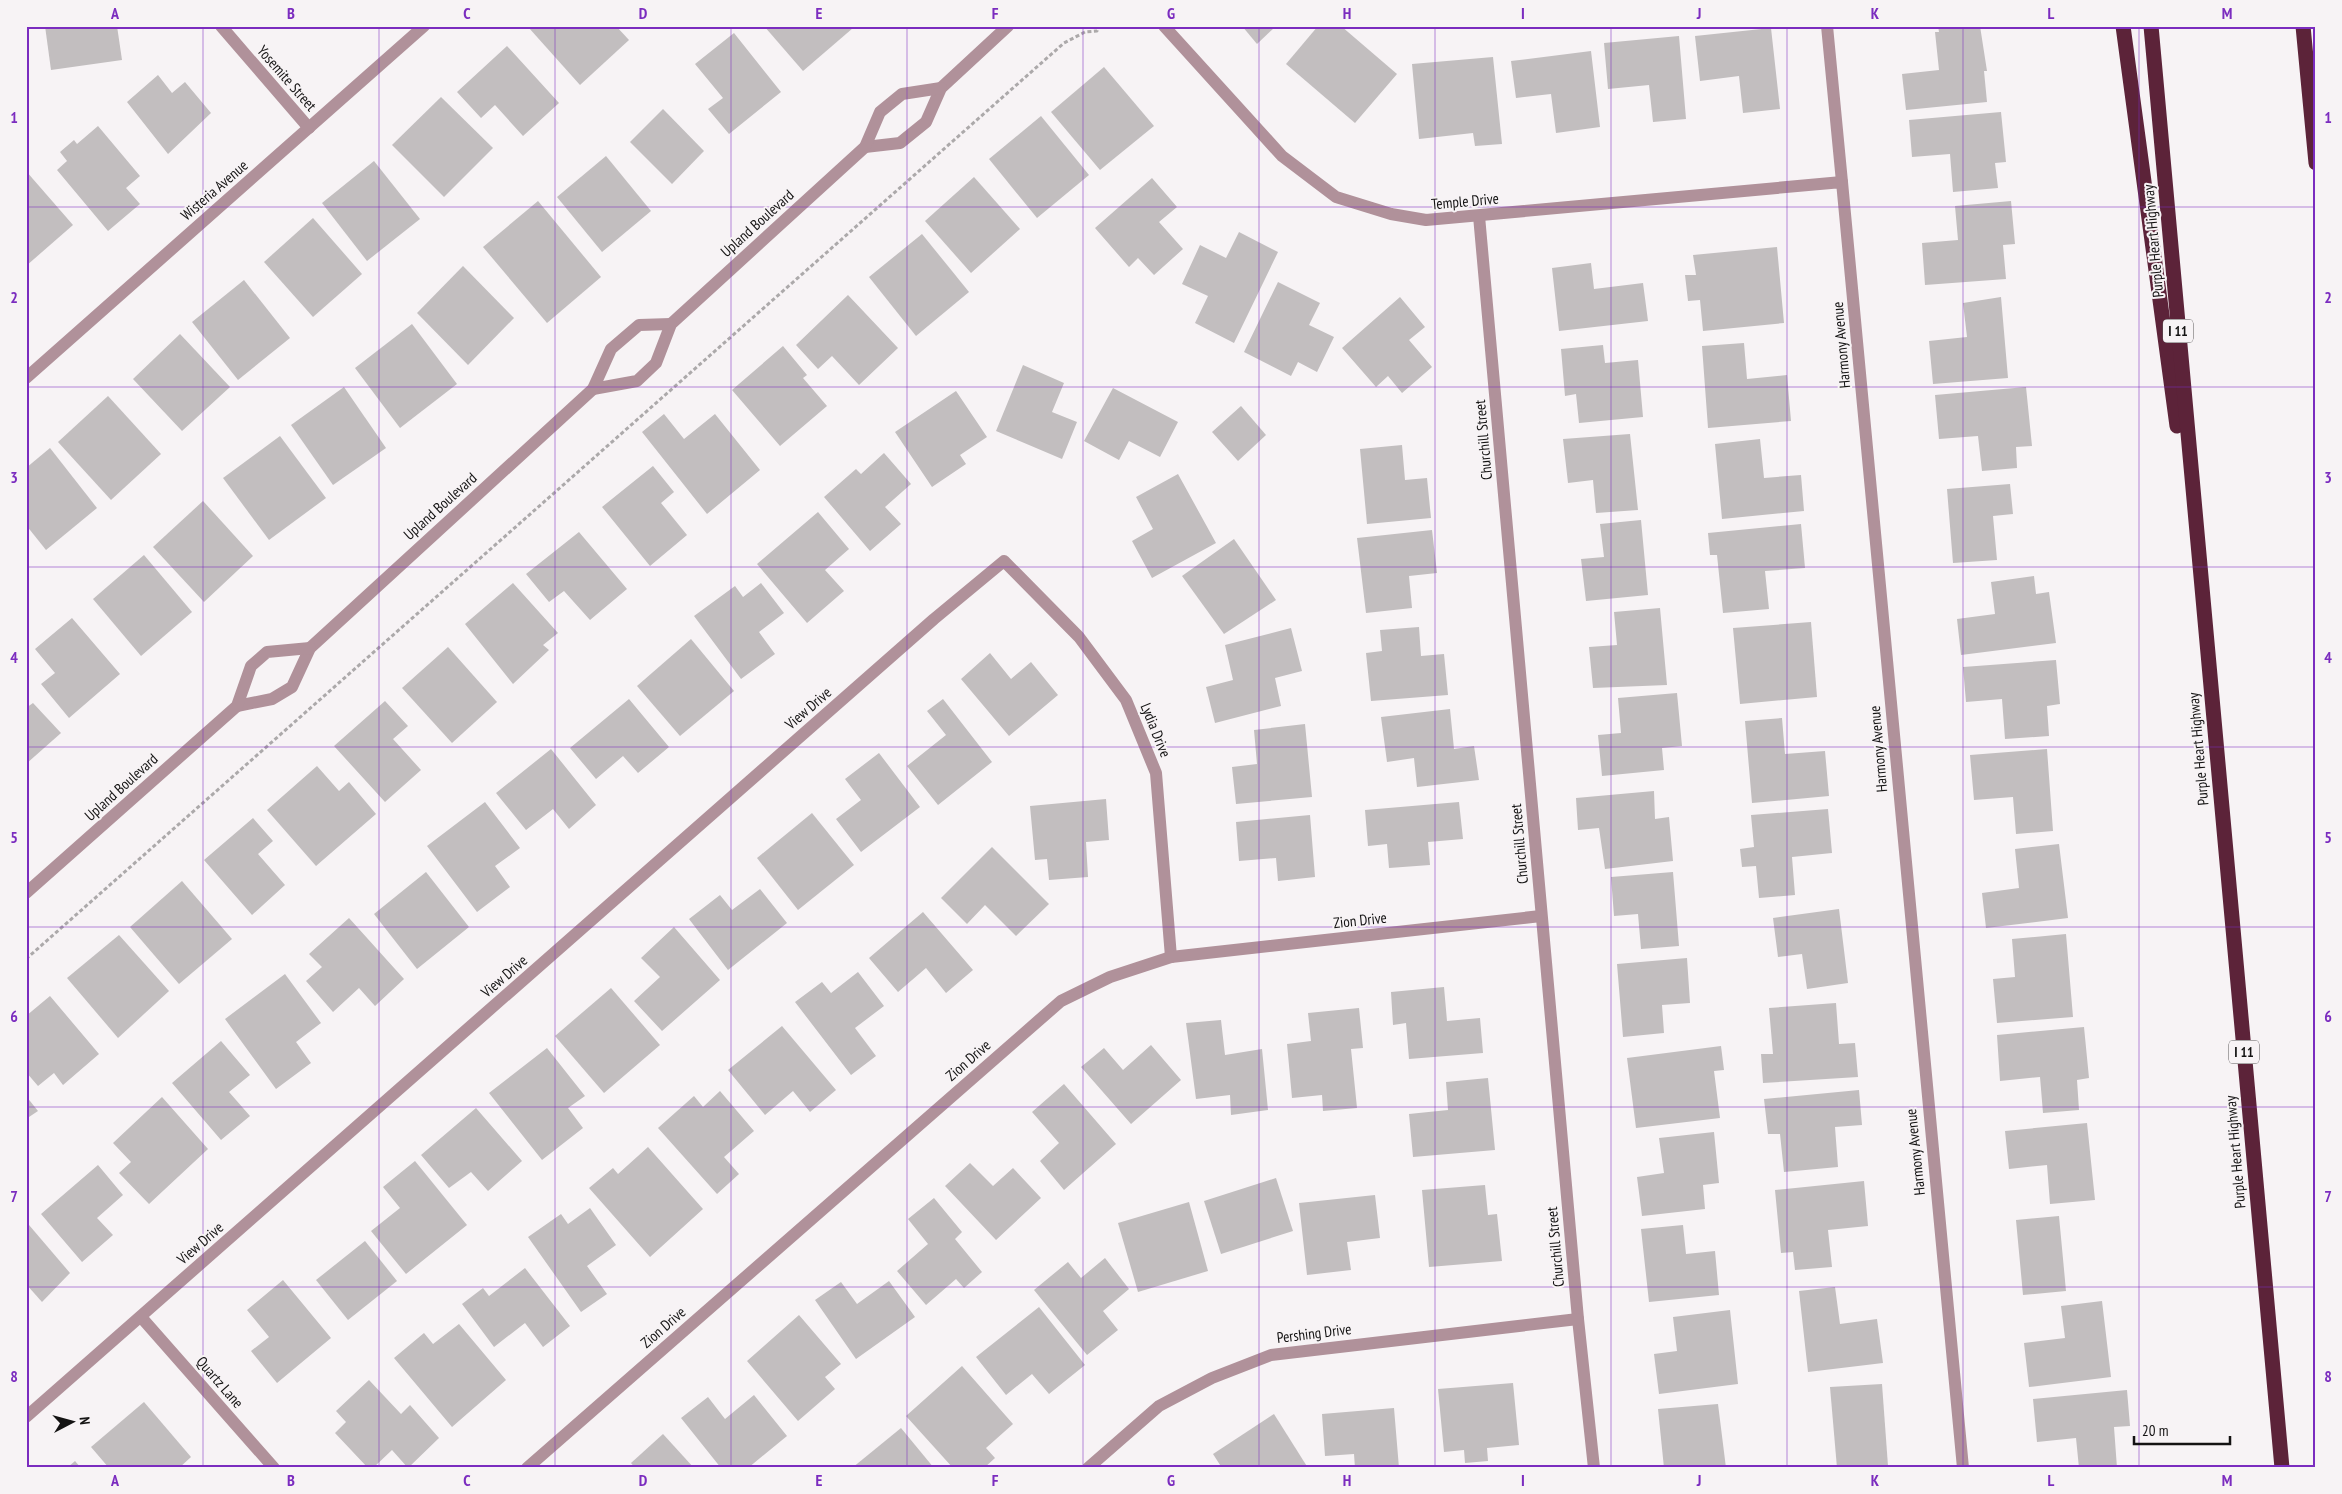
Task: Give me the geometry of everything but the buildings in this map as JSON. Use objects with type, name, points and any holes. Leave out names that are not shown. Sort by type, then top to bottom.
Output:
[{"type":"highway","points":[[2123,26],[2206,636]]},
{"type":"highway","name":"Purple Heart Highway","points":[[2151,26],[2282,1468]]},
{"type":"highway","points":[[2303,26],[2316,163]]},
{"type":"street","name":"Yosemite Street","points":[[221,26],[309,128]]},
{"type":"street","name":"Wisteria Avenue","points":[[26,378],[424,26]]},
{"type":"street","points":[[865,147],[900,144],[926,122],[941,88],[1008,26]]},
{"type":"street","name":"Temple Drive","points":[[1164,26],[1282,156],[1336,197],[1391,214],[1426,220],[1842,182]]},
{"type":"street","name":"Harmony Avenue","points":[[1827,26],[1926,1093],[1963,1468]]},
{"type":"street","name":"Upland Boulevard","points":[[593,389],[637,381],[656,363],[671,324],[865,147],[880,112],[902,94],[941,88]]},
{"type":"street","name":"Churchill Street","points":[[1480,216],[1541,916],[1578,1319],[1594,1468]]},
{"type":"street","name":"Upland Boulevard","points":[[237,706],[272,699],[292,686],[310,648],[593,389],[611,349],[638,325],[671,324]]},
{"type":"street","name":"Lydia Drive","points":[[1004,561],[1079,637],[1126,700],[1130,709],[1156,773],[1172,957]]},
{"type":"street","name":"View Drive","points":[[26,1417],[934,619],[1004,561]]},
{"type":"street","name":"Upland Boulevard","points":[[26,893],[237,706],[251,666],[267,652],[310,648]]},
{"type":"street","name":"Zion Drive","points":[[527,1468],[1061,1001],[1110,977],[1172,957],[1541,916]]},
{"type":"street","name":"Quartz Lane","points":[[141,1317],[274,1468]]},
{"type":"street","name":"Pershing Drive","points":[[1088,1468],[1159,1406],[1212,1378],[1271,1355],[1578,1319]]},
{"type":"path","points":[[26,959],[1064,43],[1085,32],[1097,31],[1097,26]]}]
